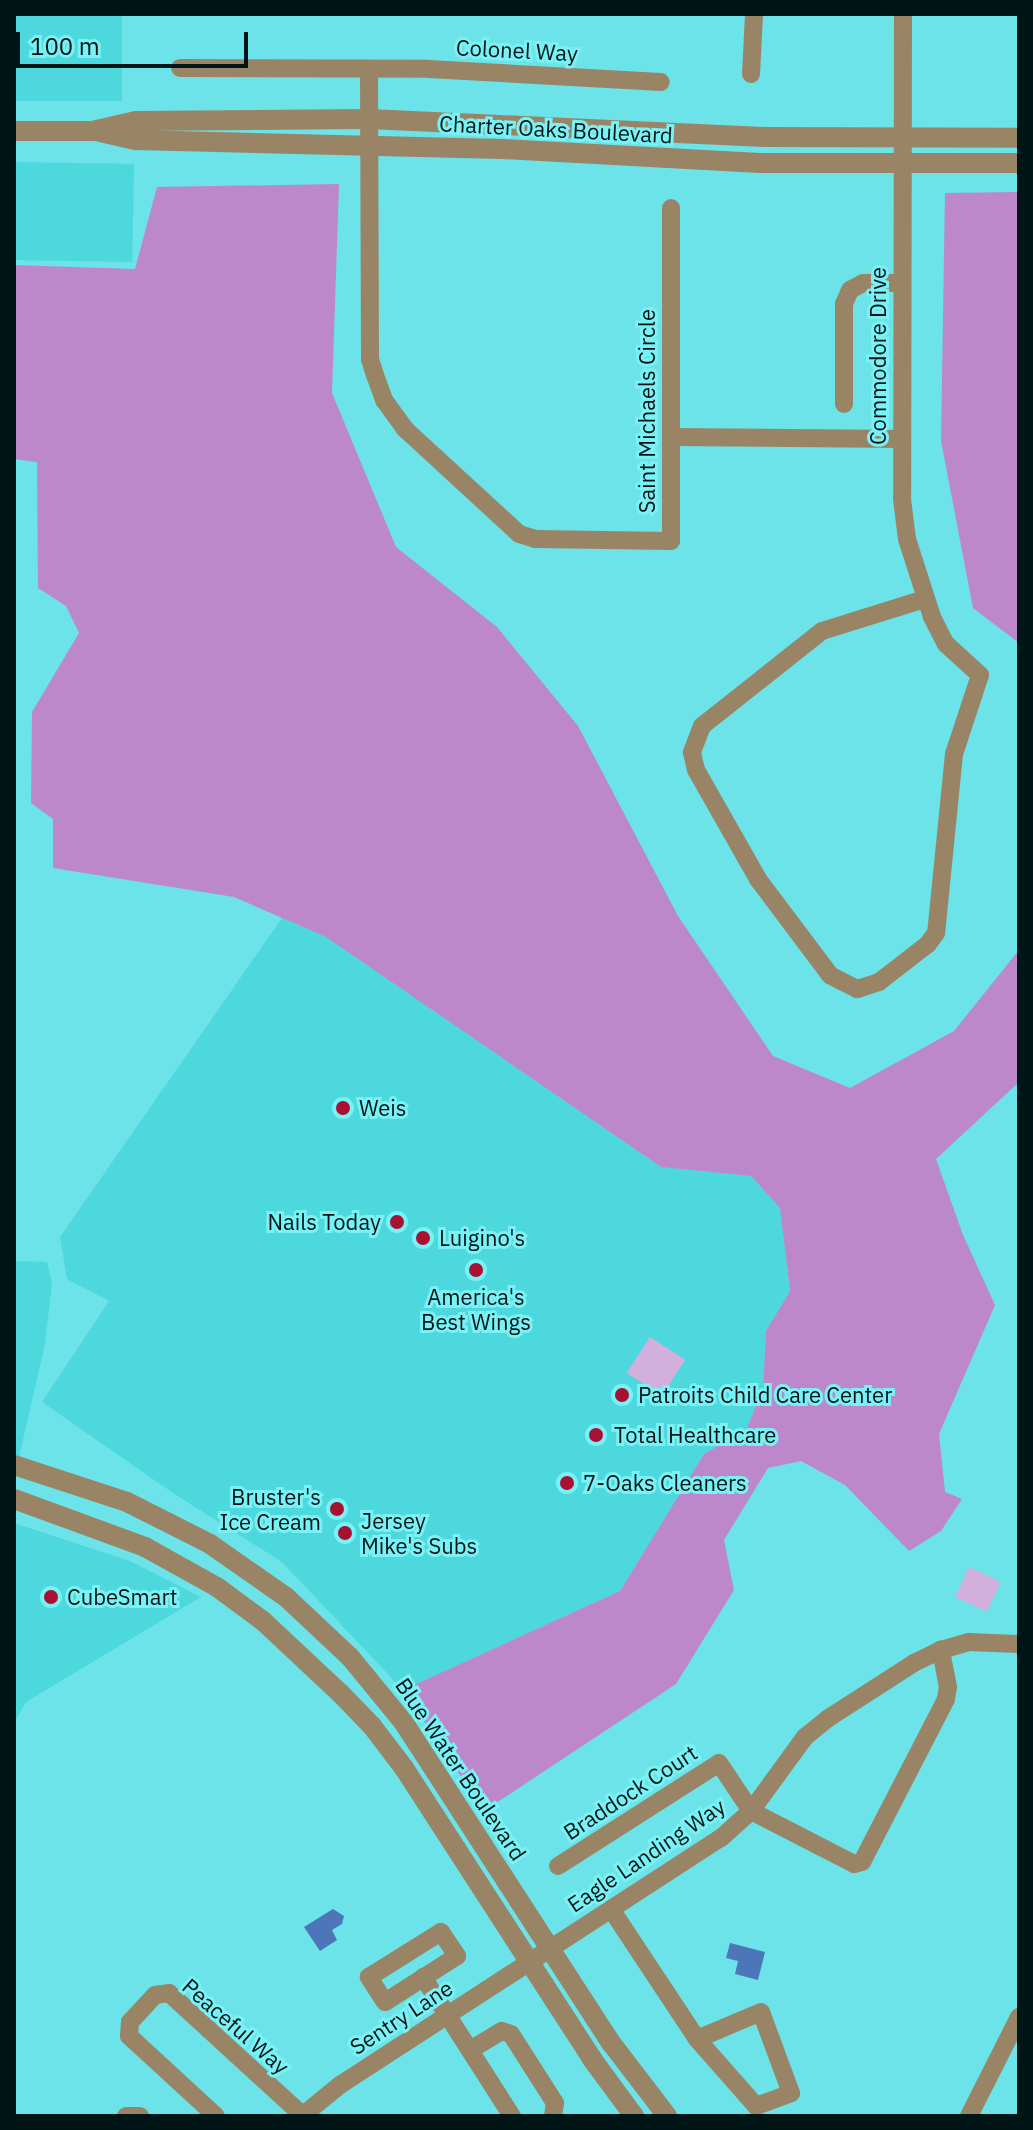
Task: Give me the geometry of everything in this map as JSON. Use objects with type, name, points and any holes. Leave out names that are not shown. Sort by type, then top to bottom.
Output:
[{"type":"street","points":[[751,74],[754,14]]},
{"type":"street","name":"Commodore Drive","points":[[903,14],[902,499],[907,539],[925,599],[946,644],[980,675],[954,754],[936,933],[928,944],[879,982],[857,989],[844,985],[830,975],[758,879],[696,770],[692,752],[702,726],[822,631],[925,599]]},
{"type":"street","name":"Colonel Way","points":[[180,68],[369,69],[661,82]]},
{"type":"street","points":[[369,69],[370,145]]},
{"type":"street","name":"Charter Oaks Boulevard","points":[[92,131],[136,121],[369,119],[768,137],[902,140],[1019,138]]},
{"type":"street","name":"Charter Oaks Boulevard","points":[[14,131],[92,131],[136,140],[370,145],[760,163],[1019,163]]},
{"type":"street","name":"Saint Michaels Circle","points":[[370,145],[370,359],[384,400],[405,429],[505,523],[519,534],[535,539],[671,541],[671,208]]},
{"type":"street","points":[[844,404],[844,304],[850,290],[863,283],[902,283]]},
{"type":"street","points":[[671,437],[901,439]]},
{"type":"street","name":"Blue Water Boulevard","points":[[14,1465],[73,1482],[182,1528],[262,1578],[318,1626],[379,1689],[404,1723],[628,2067],[667,2116]]},
{"type":"street","points":[[14,1499],[145,1547],[217,1587],[281,1637],[372,1726],[404,1768],[529,1962],[634,2116]]},
{"type":"street","name":"Eagle Landing Way","points":[[529,1962],[721,1838],[751,1811],[805,1737],[914,1663],[941,1650],[969,1642],[1019,1644]]},
{"type":"street","points":[[751,1811],[854,1864],[862,1862],[946,1699],[948,1687],[941,1650]]},
{"type":"street","name":"Braddock Court","points":[[558,1866],[719,1763],[751,1811]]},
{"type":"street","points":[[611,1909],[697,2039],[756,2106],[791,2093],[761,2012],[697,2039]]},
{"type":"street","points":[[441,1932],[457,1956],[423,1977],[385,2002],[369,1977],[441,1932]]},
{"type":"street","name":"Sentry Lane","points":[[303,2116],[340,2085],[529,1962]]},
{"type":"street","points":[[423,1977],[512,2116]]},
{"type":"street","name":"Peaceful Way","points":[[210,2114],[129,2036],[130,2022],[155,1995],[169,1993],[303,2116]]},
{"type":"street","points":[[969,2116],[1019,2017]]},
{"type":"street","points":[[470,2050],[502,2031],[511,2034],[555,2103],[553,2116]]},
{"type":"street","points":[[126,2116],[140,2116]]},
{"type":"shaded area","points":[[14,14],[122,14],[122,101],[14,101]]},
{"type":"shaded area","points":[[14,162],[134,164],[132,262],[14,260]]},
{"type":"shaded area","points":[[339,184],[332,393],[396,547],[497,627],[578,726],[678,916],[773,1056],[850,1088],[954,1031],[1019,950],[1019,1082],[936,1159],[963,1235],[995,1305],[939,1434],[945,1492],[962,1499],[941,1531],[909,1551],[845,1485],[801,1461],[768,1468],[724,1540],[734,1590],[676,1684],[484,1811],[403,1690],[620,1591],[704,1454],[746,1430],[763,1389],[766,1331],[790,1291],[780,1208],[751,1176],[661,1167],[326,937],[234,897],[53,868],[53,819],[31,803],[32,712],[79,633],[66,606],[38,588],[37,462],[14,459],[14,265],[135,269],[157,187]]},
{"type":"shaded area","points":[[1019,192],[1019,643],[973,608],[941,441],[945,193]]},
{"type":"shaded area","points":[[282,918],[326,937],[661,1167],[751,1176],[780,1208],[790,1291],[766,1331],[763,1389],[746,1430],[704,1454],[620,1591],[403,1690],[282,1562],[173,1493],[42,1402],[109,1301],[67,1279],[60,1237]]},
{"type":"shaded area","points":[[14,1261],[47,1262],[52,1283],[45,1344],[19,1457],[14,1455]]},
{"type":"shaded area","points":[[650,1337],[685,1360],[662,1396],[627,1373]]},
{"type":"shaded area","points":[[14,1523],[130,1561],[201,1597],[26,1702],[14,1723]]},
{"type":"shaded area","points":[[969,1567],[1001,1582],[987,1612],[955,1597]]},
{"type":"shaded area","points":[[333,1909],[344,1916],[342,1924],[332,1930],[337,1940],[320,1951],[304,1927]]},
{"type":"shaded area","points":[[730,1943],[765,1952],[758,1980],[735,1974],[738,1961],[726,1958]]},
{"type":"place","name":"Weis","points":[[343,1108]]},
{"type":"place","name":"Nails Today","points":[[397,1222]]},
{"type":"place","name":"Luigino's","points":[[423,1238]]},
{"type":"place","name":"America's Best Wings","points":[[476,1270]]},
{"type":"place","name":"Patroits Child Care Center","points":[[622,1395]]},
{"type":"place","name":"Total Healthcare","points":[[596,1435]]},
{"type":"place","name":"7-Oaks Cleaners","points":[[567,1483]]},
{"type":"place","name":"Bruster's Ice Cream","points":[[337,1509]]},
{"type":"place","name":"Jersey Mike's Subs","points":[[345,1533]]},
{"type":"place","name":"CubeSmart","points":[[51,1597]]}]
